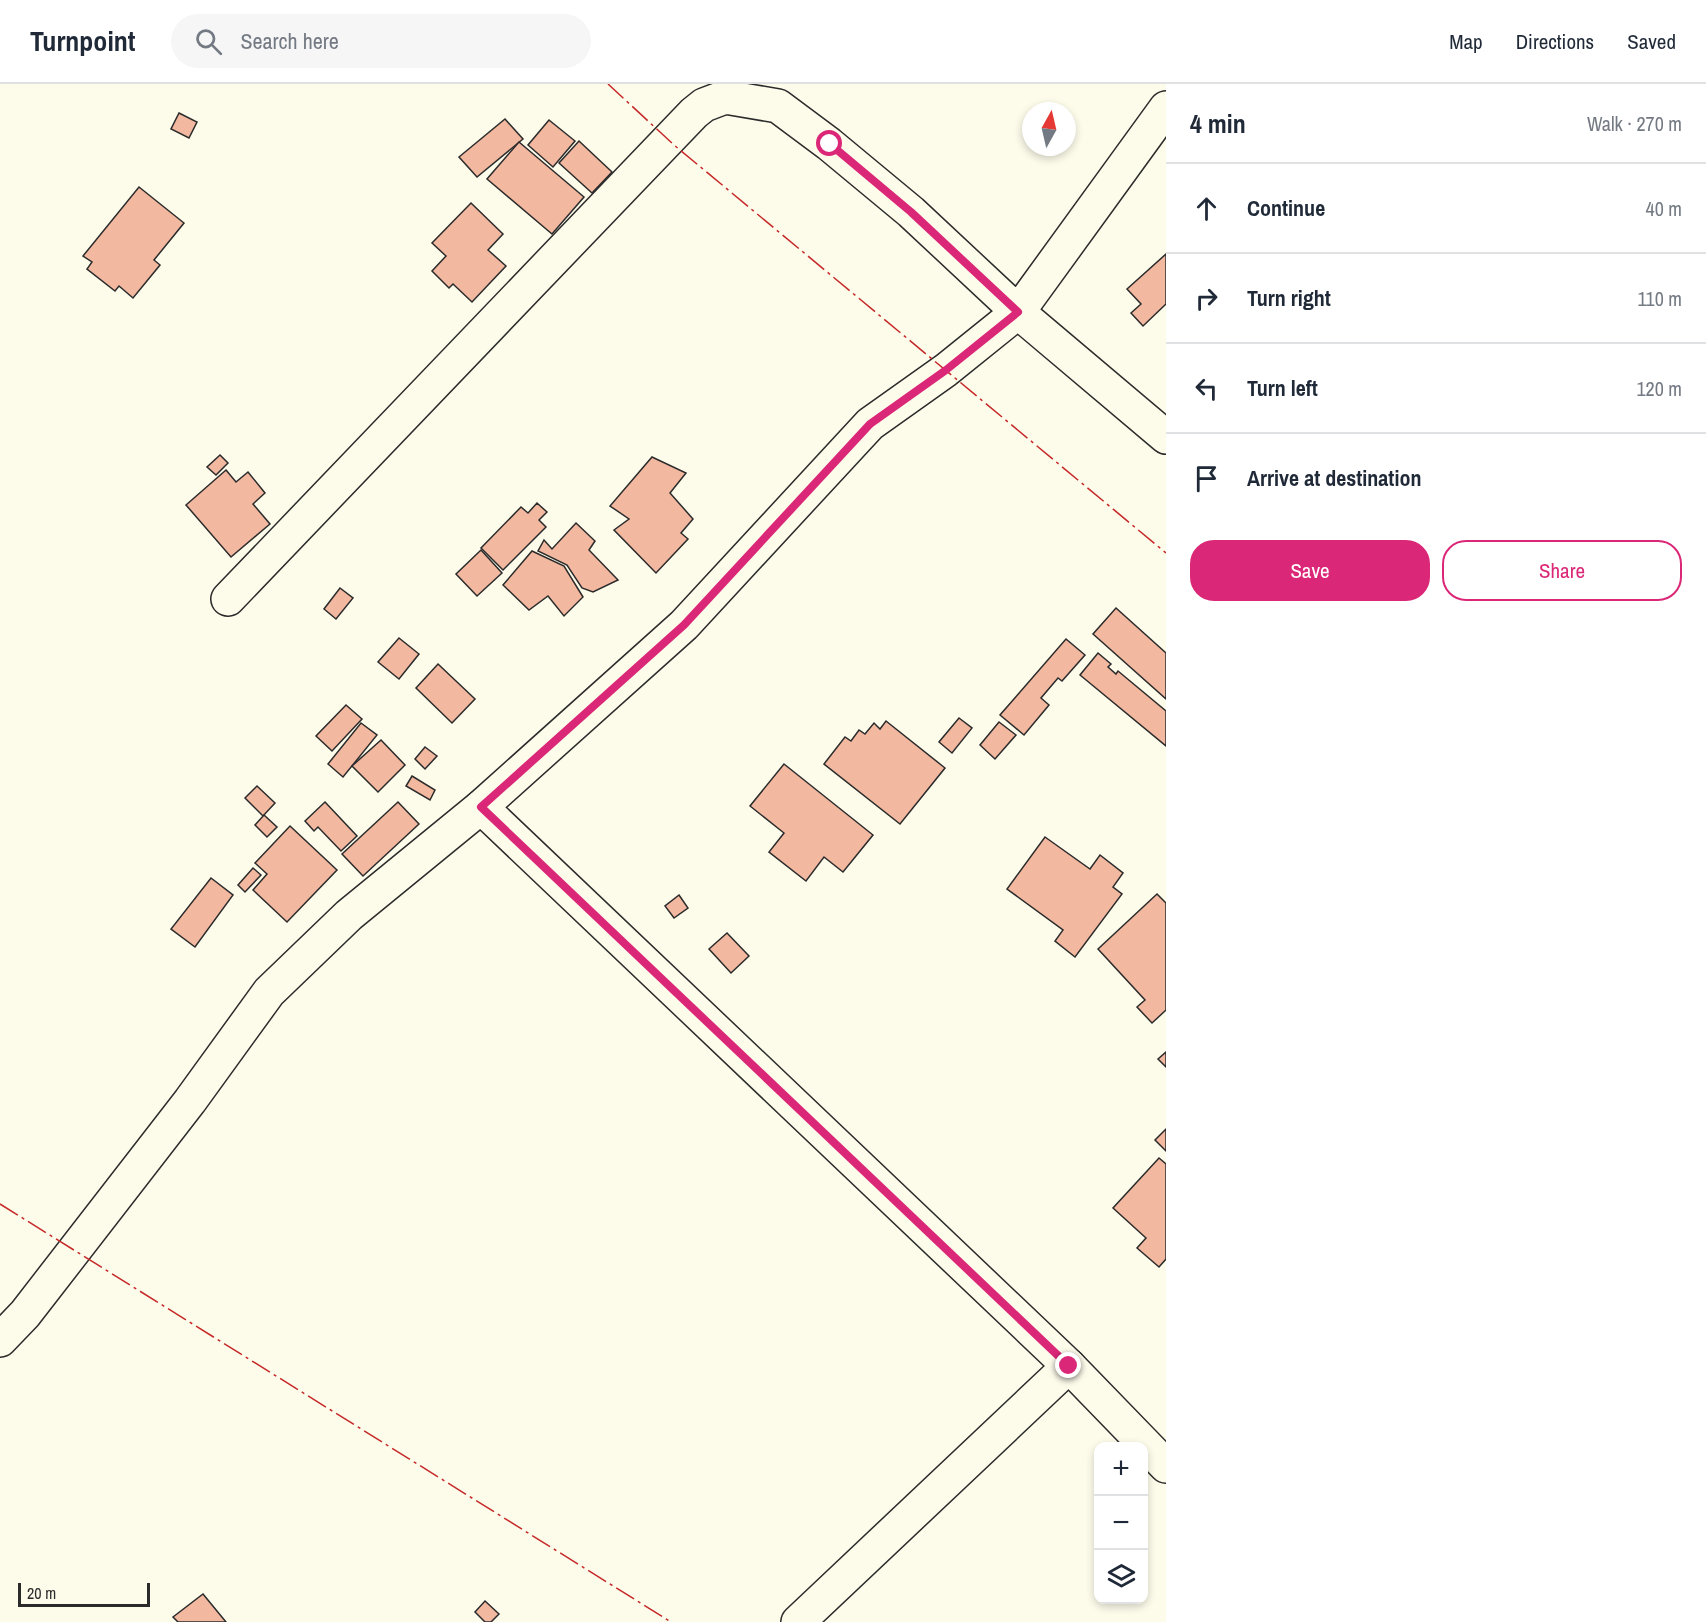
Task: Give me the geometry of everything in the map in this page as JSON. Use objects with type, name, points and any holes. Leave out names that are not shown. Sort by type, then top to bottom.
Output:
[{"type":"street","points":[[228,599],[694,113],[704,105],[725,97],[778,106],[830,144],[911,212],[1018,312],[1166,437]]},
{"type":"street","points":[[0,1340],[26,1314],[190,1101],[269,992],[349,915],[481,807],[684,625],[870,424],[946,370],[1018,312],[1166,108]]},
{"type":"street","points":[[481,807],[1069,1366],[1166,1466]]},
{"type":"street","points":[[798,1622],[1069,1366]]},
{"type":"building","points":[[179,113],[197,122],[189,138],[171,129]]},
{"type":"building","points":[[505,119],[523,139],[477,177],[459,157]]},
{"type":"building","points":[[549,120],[575,141],[553,167],[528,145]]},
{"type":"building","points":[[579,141],[612,172],[592,193],[559,163]]},
{"type":"building","points":[[519,142],[584,197],[552,234],[487,179]]},
{"type":"building","points":[[139,187],[184,223],[154,260],[160,265],[133,298],[119,286],[115,291],[87,269],[92,262],[83,256]]},
{"type":"building","points":[[471,203],[503,234],[488,250],[506,266],[472,302],[453,284],[449,288],[432,271],[446,256],[432,243]]},
{"type":"building","points":[[1166,254],[1166,304],[1143,326],[1131,313],[1141,304],[1127,289]]},
{"type":"building","points":[[220,455],[228,463],[216,475],[207,467]]},
{"type":"building","points":[[652,457],[686,473],[670,493],[693,519],[681,533],[688,539],[656,573],[614,530],[629,519],[610,506]]},
{"type":"building","points":[[226,470],[236,482],[248,472],[265,493],[253,504],[270,524],[231,557],[186,505]]},
{"type":"building","points":[[537,503],[547,512],[539,520],[546,527],[503,570],[481,548],[521,507],[528,513]]},
{"type":"building","points":[[576,523],[595,541],[589,550],[618,580],[593,592],[582,588],[567,565],[538,551],[544,540],[552,549]]},
{"type":"building","points":[[481,550],[502,573],[477,596],[456,574]]},
{"type":"building","points":[[532,551],[564,566],[583,597],[564,616],[548,596],[529,610],[503,585]]},
{"type":"building","points":[[340,588],[353,598],[336,619],[324,609]]},
{"type":"building","points":[[1116,608],[1166,653],[1166,699],[1093,634]]},
{"type":"building","points":[[399,638],[419,654],[399,679],[378,662]]},
{"type":"building","points":[[1066,639],[1085,655],[1062,681],[1058,678],[1041,698],[1049,705],[1024,735],[1000,715]]},
{"type":"building","points":[[1098,653],[1111,664],[1108,667],[1116,674],[1118,671],[1166,711],[1166,746],[1080,675]]},
{"type":"building","points":[[438,664],[475,699],[452,723],[416,688]]},
{"type":"building","points":[[346,705],[362,719],[332,751],[316,736]]},
{"type":"building","points":[[959,718],[972,728],[952,753],[939,742]]},
{"type":"building","points":[[886,721],[945,768],[900,824],[824,764],[845,737],[851,741],[859,730],[865,734],[874,723],[880,729]]},
{"type":"building","points":[[999,722],[1016,735],[995,759],[980,745]]},
{"type":"building","points":[[361,723],[377,735],[343,777],[328,764]]},
{"type":"building","points":[[381,740],[405,765],[378,792],[352,766]]},
{"type":"building","points":[[425,747],[437,756],[425,769],[415,759]]},
{"type":"building","points":[[784,764],[873,835],[843,872],[824,857],[806,881],[769,852],[784,833],[750,806]]},
{"type":"building","points":[[412,776],[435,790],[430,800],[406,786]]},
{"type":"building","points":[[257,786],[275,803],[263,816],[245,798]]},
{"type":"building","points":[[325,802],[357,836],[341,851],[318,827],[314,831],[305,821]]},
{"type":"building","points":[[398,802],[419,824],[363,876],[342,854]]},
{"type":"building","points":[[264,815],[277,827],[267,837],[255,825]]},
{"type":"building","points":[[290,826],[337,870],[287,922],[253,890],[267,874],[255,863]]},
{"type":"building","points":[[1045,837],[1090,869],[1100,855],[1123,873],[1113,887],[1122,894],[1075,957],[1055,941],[1063,930],[1007,889]]},
{"type":"building","points":[[253,868],[261,875],[245,892],[238,885]]},
{"type":"building","points":[[211,878],[233,895],[195,947],[171,929]]},
{"type":"building","points":[[1157,894],[1166,903],[1166,1010],[1152,1023],[1137,1007],[1145,1000],[1098,949]]},
{"type":"building","points":[[679,895],[688,908],[674,918],[665,906]]},
{"type":"building","points":[[727,933],[749,956],[731,973],[709,949]]},
{"type":"building","points":[[1166,1052],[1166,1067],[1158,1059]]},
{"type":"building","points":[[1166,1129],[1166,1151],[1155,1140]]},
{"type":"building","points":[[1159,1158],[1166,1164],[1166,1259],[1159,1267],[1137,1248],[1146,1238],[1113,1208]]},
{"type":"building","points":[[203,1594],[226,1622],[178,1622],[173,1617]]},
{"type":"building","points":[[485,1601],[499,1614],[491,1622],[485,1622],[475,1612]]},
{"type":"power","points":[[608,84],[674,145],[1166,553]]},
{"type":"power","points":[[0,1204],[671,1622]]},
{"type":"route","points":[[830,144],[911,212],[1018,312],[946,370],[870,424],[684,625],[481,807],[1069,1366]]}]
